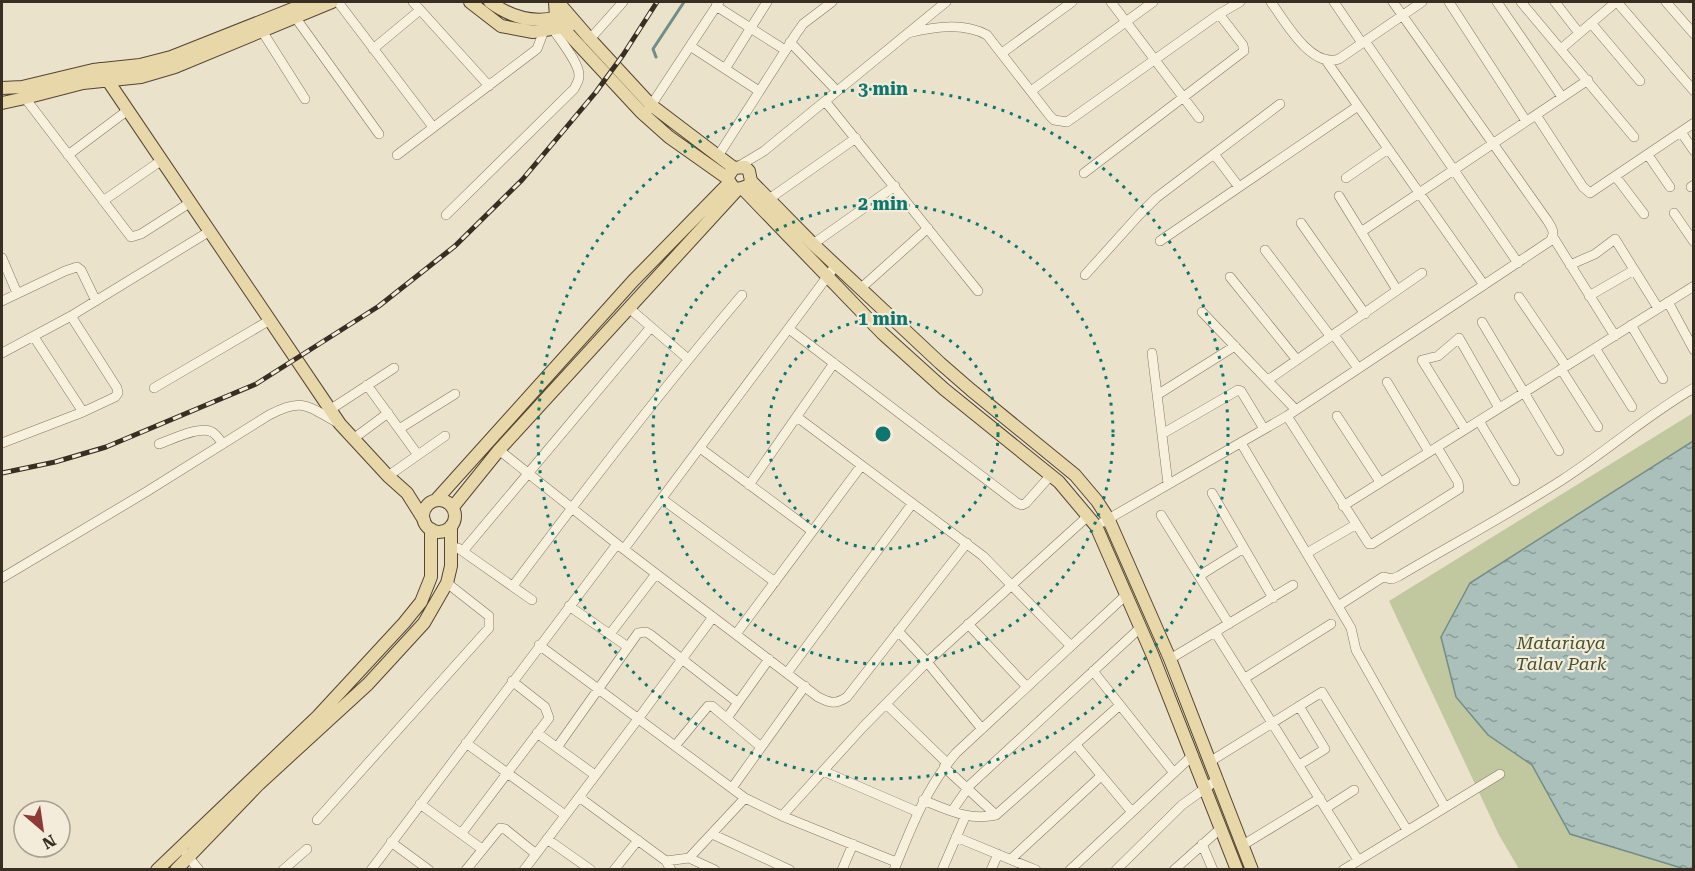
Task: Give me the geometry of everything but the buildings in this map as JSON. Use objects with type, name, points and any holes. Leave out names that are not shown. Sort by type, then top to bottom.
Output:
[{"type":"main road","points":[[5,91],[100,69],[140,65],[171,57],[310,2]]},
{"type":"main road","points":[[2,103],[83,83],[141,77],[175,67],[333,2]]},
{"type":"main road","points":[[470,2],[501,26],[533,32],[573,18]]},
{"type":"main road","points":[[490,2],[508,15],[552,25],[647,110],[718,156],[827,277],[882,333],[944,389],[1068,491],[1096,526],[1193,755],[1237,870]]},
{"type":"main road","points":[[552,25],[556,2]]},
{"type":"main road","points":[[556,2],[573,18],[669,137],[769,199],[860,289],[971,390],[1075,474],[1097,501],[1108,518],[1170,659],[1252,870]]},
{"type":"main road","points":[[100,69],[340,424],[407,493],[428,524],[443,531],[451,526]]},
{"type":"main road","points":[[453,507],[499,450],[629,308],[739,179]]},
{"type":"main road","points":[[157,870],[318,716],[421,602],[431,577],[425,510],[633,281],[739,179]]},
{"type":"main road","points":[[176,870],[259,784],[368,684],[424,623],[447,583],[451,566],[451,526],[455,517],[453,507],[446,501],[434,501],[407,493]]},
{"type":"street","points":[[338,2],[434,127]]},
{"type":"street","points":[[413,2],[489,86]]},
{"type":"street","points":[[590,39],[623,2]]},
{"type":"street","points":[[725,69],[767,2]]},
{"type":"street","points":[[718,156],[803,24],[832,2]]},
{"type":"street","points":[[739,179],[764,151],[946,2]]},
{"type":"street","points":[[1002,53],[1072,2]]},
{"type":"street","points":[[1111,2],[1198,118]]},
{"type":"street","points":[[1031,91],[1153,2]]},
{"type":"street","points":[[908,33],[960,27],[976,29],[987,34],[1054,120],[1067,122],[1240,2]]},
{"type":"street","points":[[1271,2],[1304,46],[1329,61],[1339,58],[1422,2]]},
{"type":"street","points":[[1334,2],[1455,169],[1518,262]]},
{"type":"street","points":[[1096,526],[1287,416],[1553,237],[1554,232],[1547,220],[1393,2]]},
{"type":"street","points":[[1449,2],[1526,121]]},
{"type":"street","points":[[1497,2],[1562,98]]},
{"type":"street","points":[[1521,2],[1562,48],[1634,137]]},
{"type":"street","points":[[1555,2],[1579,33]]},
{"type":"street","points":[[1562,48],[1617,2],[1694,91]]},
{"type":"street","points":[[1666,2],[1694,34]]},
{"type":"street","points":[[647,110],[717,4],[750,28],[788,46],[837,91]]},
{"type":"street","points":[[373,49],[420,10]]},
{"type":"street","points":[[1084,173],[1244,51],[1244,45],[1220,14]]},
{"type":"street","points":[[295,17],[379,134]]},
{"type":"street","points":[[1591,23],[1640,81]]},
{"type":"street","points":[[397,154],[537,49],[543,36],[552,25],[576,64],[580,73],[579,81],[574,89],[446,215]]},
{"type":"street","points":[[262,31],[305,99]]},
{"type":"street","points":[[690,46],[759,91]]},
{"type":"street","points":[[1325,59],[1484,285]]},
{"type":"street","points":[[1361,232],[1588,80]]},
{"type":"street","points":[[25,98],[133,237],[191,202]]},
{"type":"street","points":[[825,100],[978,291]]},
{"type":"street","points":[[1085,275],[1156,198],[1280,104]]},
{"type":"street","points":[[1160,242],[1358,106]]},
{"type":"street","points":[[68,155],[128,110]]},
{"type":"street","points":[[1536,115],[1586,191],[1594,192],[1694,123]]},
{"type":"street","points":[[1681,132],[1694,151]]},
{"type":"street","points":[[769,199],[856,138]]},
{"type":"street","points":[[1346,178],[1388,149]]},
{"type":"street","points":[[739,179],[764,151]]},
{"type":"street","points":[[1214,154],[1239,187]]},
{"type":"street","points":[[1648,155],[1670,187]]},
{"type":"street","points":[[103,201],[162,160]]},
{"type":"street","points":[[1616,177],[1644,214]]},
{"type":"street","points":[[813,244],[895,186]]},
{"type":"street","points":[[1339,196],[1397,290]]},
{"type":"street","points":[[1674,213],[1694,242]]},
{"type":"street","points":[[1301,223],[1365,314]]},
{"type":"street","points":[[860,289],[928,228]]},
{"type":"street","points":[[2,353],[96,301],[210,231]]},
{"type":"street","points":[[1553,237],[1615,336]]},
{"type":"street","points":[[1570,265],[1595,254],[1615,239],[1658,309]]},
{"type":"street","points":[[1265,250],[1358,368]]},
{"type":"street","points":[[2,258],[17,293]]},
{"type":"street","points":[[371,870],[569,606],[662,499],[836,265]]},
{"type":"street","points":[[2,301],[77,267],[81,270],[96,301]]},
{"type":"street","points":[[1589,296],[1634,270]]},
{"type":"street","points":[[1268,380],[1422,273]]},
{"type":"street","points":[[1230,277],[1297,360]]},
{"type":"street","points":[[1343,506],[1694,286]]},
{"type":"street","points":[[513,586],[572,506],[688,359],[742,295]]},
{"type":"street","points":[[1519,297],[1598,427]]},
{"type":"street","points":[[1668,302],[1694,350]]},
{"type":"street","points":[[629,308],[688,359]]},
{"type":"street","points":[[1202,312],[1296,410]]},
{"type":"street","points":[[2,442],[83,412],[115,397],[118,393],[70,316]]},
{"type":"street","points":[[154,388],[270,320]]},
{"type":"street","points":[[1482,322],[1559,451]]},
{"type":"street","points":[[1631,326],[1663,379]]},
{"type":"street","points":[[463,551],[651,327]]},
{"type":"street","points":[[789,329],[1017,503],[1022,505],[1026,503],[1051,476]]},
{"type":"street","points":[[33,337],[83,412]]},
{"type":"street","points":[[1465,429],[1422,360],[1438,356],[1459,338],[1499,408]]},
{"type":"street","points":[[1157,395],[1235,346]]},
{"type":"street","points":[[1596,348],[1632,407]]},
{"type":"street","points":[[1152,352],[1168,484]]},
{"type":"street","points":[[749,485],[834,363]]},
{"type":"street","points":[[330,409],[394,368]]},
{"type":"street","points":[[1287,416],[1366,543],[1372,544],[1455,494],[1459,489],[1458,482],[1387,382]]},
{"type":"street","points":[[368,385],[418,455]]},
{"type":"street","points":[[1338,606],[1383,577],[1392,579],[1399,576],[1560,481],[1694,388]]},
{"type":"street","points":[[1162,434],[1238,390],[1241,391],[1264,429]]},
{"type":"street","points":[[399,429],[455,393]]},
{"type":"street","points":[[2,578],[288,405],[304,404],[340,424]]},
{"type":"street","points":[[353,439],[388,413]]},
{"type":"street","points":[[1337,416],[1380,482]]},
{"type":"street","points":[[797,417],[967,543],[1012,584],[1071,646]]},
{"type":"street","points":[[1479,421],[1515,481]]},
{"type":"street","points":[[159,444],[194,431],[204,430],[212,432],[222,443]]},
{"type":"street","points":[[388,476],[445,436]]},
{"type":"street","points":[[1241,443],[1351,628],[1356,650],[1446,807]]},
{"type":"street","points":[[700,448],[812,531]]},
{"type":"street","points":[[499,450],[572,506],[620,547],[830,704],[839,703],[847,697],[967,543]]},
{"type":"street","points":[[736,634],[861,466]]},
{"type":"street","points":[[1212,493],[1273,598]]},
{"type":"street","points":[[662,499],[775,582]]},
{"type":"street","points":[[787,673],[912,504]]},
{"type":"street","points":[[1161,515],[1229,624]]},
{"type":"street","points":[[782,816],[927,662],[1088,516]]},
{"type":"street","points":[[1307,553],[1355,525]]},
{"type":"street","points":[[452,543],[532,600]]},
{"type":"street","points":[[1199,576],[1244,548]]},
{"type":"street","points":[[610,634],[656,574]]},
{"type":"street","points":[[317,820],[489,628],[489,616],[447,583]]},
{"type":"street","points":[[1170,659],[1293,585]]},
{"type":"street","points":[[539,645],[745,798],[782,816],[853,844],[895,866],[923,800],[946,765],[1126,595]]},
{"type":"street","points":[[569,606],[628,647]]},
{"type":"street","points":[[524,870],[713,617]]},
{"type":"street","points":[[968,624],[1027,687]]},
{"type":"street","points":[[1245,678],[1331,624]]},
{"type":"street","points":[[952,811],[967,788],[1140,627]]},
{"type":"street","points":[[898,631],[927,662],[982,729]]},
{"type":"street","points":[[558,746],[638,633],[646,632],[737,702]]},
{"type":"street","points":[[1215,632],[1358,860]]},
{"type":"street","points":[[727,718],[769,659]]},
{"type":"street","points":[[1093,671],[1174,772]]},
{"type":"street","points":[[461,834],[549,717],[545,707],[512,681]]},
{"type":"street","points":[[732,788],[805,686]]},
{"type":"street","points":[[1211,761],[1299,705],[1321,692],[1324,693],[1407,830]]},
{"type":"street","points":[[886,704],[996,815]]},
{"type":"street","points":[[923,800],[964,817],[981,818],[996,815],[1120,705]]},
{"type":"street","points":[[1299,705],[1325,748],[1299,765]]},
{"type":"street","points":[[675,746],[708,706],[712,706],[761,747]]},
{"type":"street","points":[[537,733],[595,775]]},
{"type":"street","points":[[466,743],[565,815]]},
{"type":"street","points":[[1076,745],[1132,812]]},
{"type":"street","points":[[1070,870],[1193,755]]},
{"type":"street","points":[[823,771],[918,812]]},
{"type":"street","points":[[1343,870],[1500,774]]},
{"type":"street","points":[[1011,859],[1101,776]]},
{"type":"street","points":[[1116,870],[1156,829],[1218,779]]},
{"type":"street","points":[[1326,808],[1354,790]]},
{"type":"street","points":[[579,797],[669,865],[689,858],[745,798]]},
{"type":"street","points":[[1243,845],[1320,798]]},
{"type":"street","points":[[420,804],[482,849]]},
{"type":"street","points":[[942,870],[964,817]]},
{"type":"street","points":[[466,870],[500,828],[505,829],[536,854]]},
{"type":"street","points":[[1174,870],[1221,828]]},
{"type":"street","points":[[712,834],[790,870]]},
{"type":"street","points":[[956,837],[1036,870]]},
{"type":"street","points":[[547,839],[587,869]]},
{"type":"street","points":[[614,870],[638,840]]},
{"type":"street","points":[[392,842],[429,870]]},
{"type":"street","points":[[842,870],[853,844]]},
{"type":"street","points":[[1202,844],[1213,870]]},
{"type":"street","points":[[180,847],[199,870]]},
{"type":"street","points":[[284,870],[307,849]]},
{"type":"street","points":[[991,870],[998,854]]},
{"type":"street","points":[[689,858],[715,870]]},
{"type":"green space","name":"Matariaya Talav Park","points":[[1693,413],[1693,869],[1519,869],[1499,835],[1389,601]]},
{"type":"water","name":"Matariaya Talav Park","points":[[1693,441],[1694,869],[1688,870],[1570,834],[1532,765],[1488,735],[1456,697],[1441,637],[1470,583]]},
{"type":"waterway","points":[[656,57],[653,49],[684,2]]},
{"type":"railway","points":[[2,473],[55,462],[106,447],[256,384],[379,306],[455,246],[522,180],[596,92],[657,2]]}]
